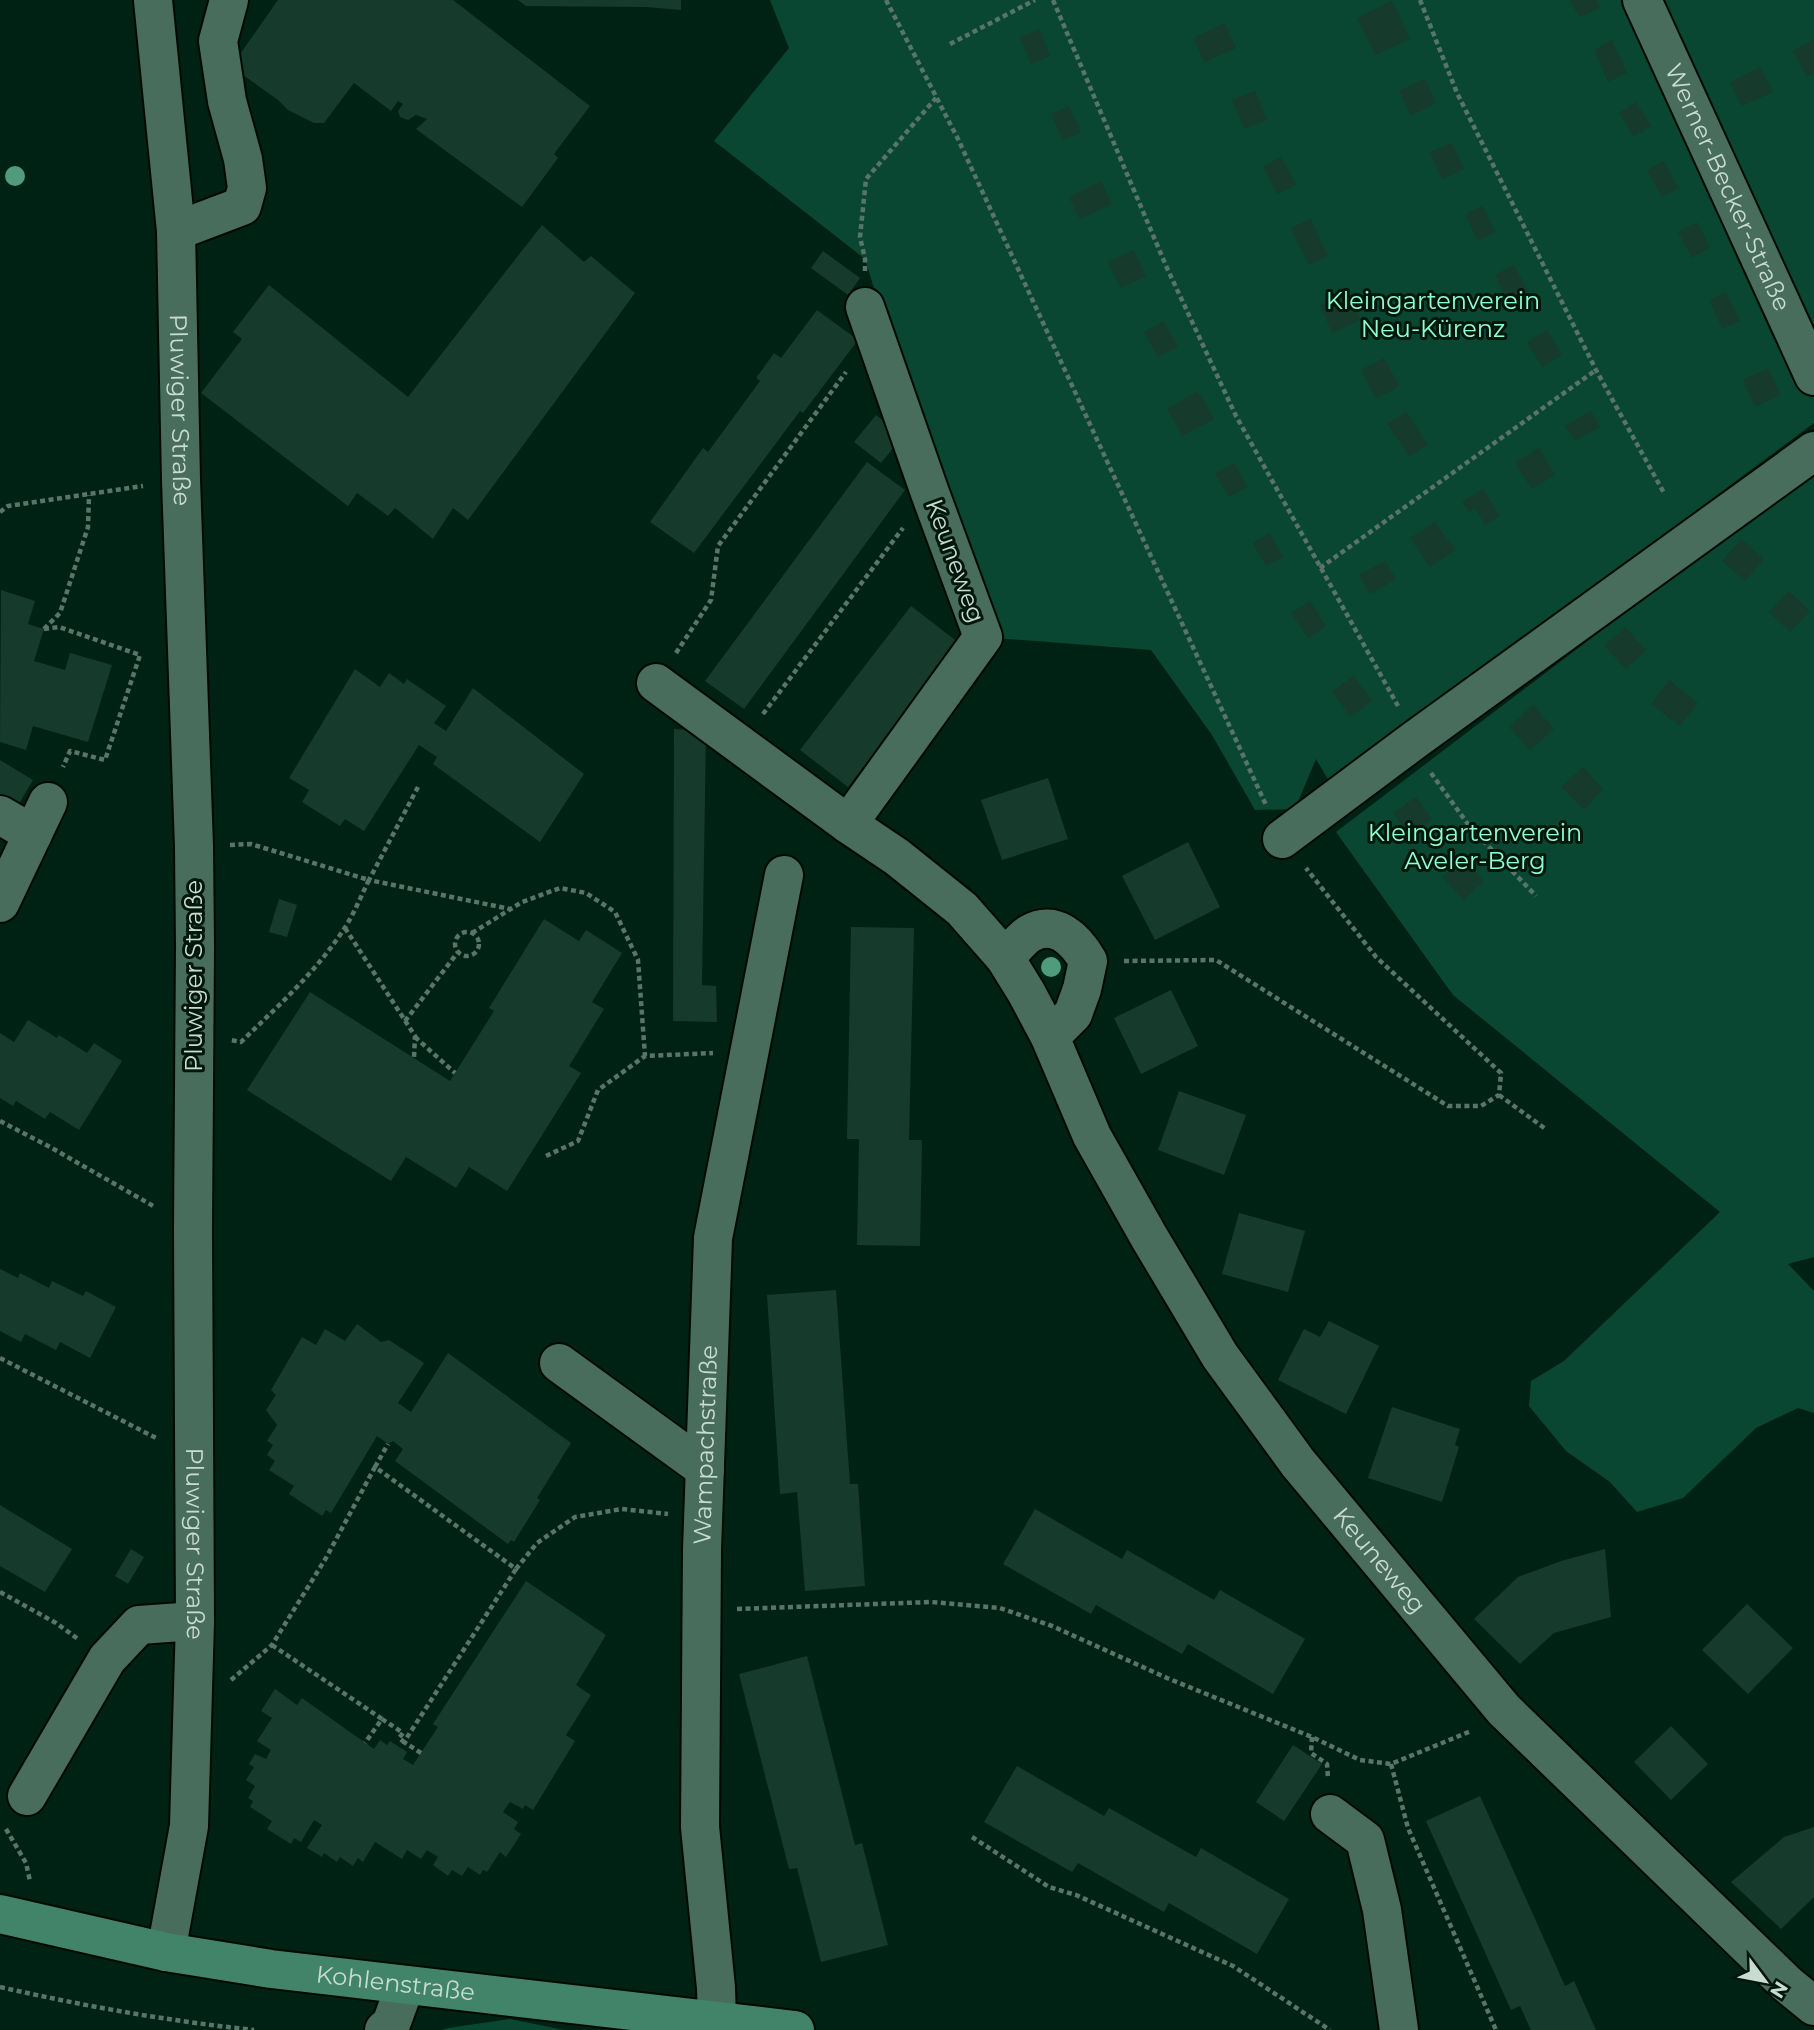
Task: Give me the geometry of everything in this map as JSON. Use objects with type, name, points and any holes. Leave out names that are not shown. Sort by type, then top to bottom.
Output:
[{"type":"main road","name":"Kohlenstraße","points":[[0,1914],[166,1952],[271,1969],[795,2030]]},
{"type":"street","name":"Pluwiger Straße","points":[[153,0],[176,231],[181,480],[194,847],[195,1621],[189,1826],[166,1952]]},
{"type":"street","points":[[176,231],[242,206],[247,188],[243,159],[227,101],[218,41],[229,0]]},
{"type":"street","name":"Werner-Becker-Straße","points":[[1642,0],[1814,376]]},
{"type":"street","name":"Keuneweg","points":[[848,824],[983,637],[865,307]]},
{"type":"street","points":[[1282,839],[1814,451]]},
{"type":"street","name":"Keuneweg","points":[[656,683],[897,857],[962,909],[1005,958],[1050,1037],[1092,1136],[1149,1237],[1220,1356],[1298,1463],[1504,1710],[1767,1966],[1814,2006]]},
{"type":"street","points":[[0,815],[41,818],[1,901]]},
{"type":"street","name":"Wampachstraße","points":[[717,2020],[701,1827],[702,1612],[713,1238],[784,875]]},
{"type":"street","points":[[1005,958],[1028,934],[1046,928],[1064,933],[1078,943],[1088,961],[1082,989],[1073,1014],[1050,1037]]},
{"type":"street","points":[[559,1363],[705,1469]]},
{"type":"street","points":[[14,1808],[107,1659],[139,1625],[195,1621]]},
{"type":"street","points":[[1330,1814],[1365,1840],[1382,1910],[1399,2030]]},
{"type":"street","points":[[384,2030],[391,2024],[405,1986]]},
{"type":"path","points":[[886,0],[964,152],[1282,839],[1376,957],[1501,1073],[1500,1095]]},
{"type":"path","points":[[950,44],[1035,0]]},
{"type":"path","points":[[1054,0],[1167,268],[1231,404],[1416,739],[1429,770],[1470,827],[1536,896]]},
{"type":"path","points":[[1420,0],[1457,93],[1596,370],[1664,494]]},
{"type":"path","points":[[865,307],[865,259],[860,237],[866,179],[936,98]]},
{"type":"path","points":[[656,683],[710,600],[718,546],[853,362]]},
{"type":"path","points":[[1320,568],[1596,370]]},
{"type":"path","points":[[0,512],[8,506],[181,480]]},
{"type":"path","points":[[739,745],[930,493]]},
{"type":"path","points":[[41,818],[70,751],[105,760],[140,655],[58,627],[44,629],[60,613],[88,527],[89,495]]},
{"type":"path","points":[[194,1036],[241,1042],[301,983],[345,928],[418,787]]},
{"type":"path","points":[[194,847],[251,844],[369,880],[511,909]]},
{"type":"path","points":[[458,952],[458,937],[464,933],[472,933],[522,902],[560,888],[586,893],[615,912],[638,960],[645,1056]]},
{"type":"path","points":[[345,928],[415,1036],[455,1073]]},
{"type":"path","points":[[458,952],[469,956],[478,950],[480,942],[472,933]]},
{"type":"path","points":[[405,1021],[458,952]]},
{"type":"path","points":[[1088,961],[1216,960],[1448,1106],[1481,1106],[1500,1095]]},
{"type":"path","points":[[414,1058],[415,1036]]},
{"type":"path","points":[[546,1156],[578,1141],[598,1090],[645,1056],[749,1052]]},
{"type":"path","points":[[1500,1095],[1548,1130]]},
{"type":"path","points":[[0,1121],[147,1203]]},
{"type":"path","points":[[0,1358],[194,1458]]},
{"type":"path","points":[[191,1704],[220,1689],[272,1645],[326,1558],[388,1444]]},
{"type":"path","points":[[375,1466],[516,1569]]},
{"type":"path","points":[[404,1742],[516,1569],[537,1543],[575,1517],[622,1509]]},
{"type":"path","points":[[0,1592],[56,1623]]},
{"type":"path","points":[[702,1612],[931,1602],[1000,1608],[1052,1626],[1360,1760],[1391,1764],[1483,1726],[1504,1710]]},
{"type":"path","points":[[272,1645],[403,1733],[399,1738],[421,1753]]},
{"type":"path","points":[[365,1743],[382,1718]]},
{"type":"path","points":[[1391,1764],[1408,1828],[1496,2030]]},
{"type":"path","points":[[14,1808],[38,1924]]},
{"type":"path","points":[[972,1838],[1049,1887],[1076,1895],[1233,1966],[1330,2030]]},
{"type":"path","points":[[0,1987],[93,2008],[254,2030]]},
{"type":"green space","name":"Kleingartenverein Neu-Kürenz","points":[[770,0],[1814,0],[1814,423],[1330,783],[1316,759],[1295,809],[1255,810],[1212,735],[1151,650],[983,637],[865,259],[714,141],[789,48]]},
{"type":"green space","name":"Kleingartenverein Aveler-Berg","points":[[1814,469],[1814,1257],[1788,1264],[1814,1291],[1814,1413],[1798,1408],[1756,1428],[1683,1498],[1637,1512],[1610,1482],[1566,1451],[1529,1406],[1531,1381],[1564,1361],[1720,1212],[1453,995],[1336,832]]},
{"type":"green space","points":[[510,2019],[564,2030],[442,2030],[448,2028]]},
{"type":"building","points":[[278,0],[453,0],[590,106],[554,154],[558,158],[522,207],[416,129],[427,119],[416,115],[408,120],[400,117],[398,111],[403,104],[398,101],[391,111],[354,83],[324,123],[314,123],[288,110],[229,65],[238,57]]},
{"type":"building","points":[[518,0],[681,0],[681,10],[526,6]]},
{"type":"building","points":[[1570,0],[1597,0],[1600,8],[1579,17]]},
{"type":"building","points":[[1392,1],[1410,39],[1375,55],[1357,18]]},
{"type":"building","points":[[1225,23],[1236,48],[1204,62],[1193,38]]},
{"type":"building","points":[[1040,29],[1050,56],[1031,64],[1020,37]]},
{"type":"building","points":[[1814,39],[1814,73],[1807,77],[1793,51]]},
{"type":"building","points":[[1612,40],[1627,73],[1608,82],[1594,50]]},
{"type":"building","points":[[1760,67],[1773,92],[1742,106],[1730,82]]},
{"type":"building","points":[[1425,79],[1436,103],[1411,116],[1399,91]]},
{"type":"building","points":[[1255,91],[1267,120],[1245,129],[1232,100]]},
{"type":"building","points":[[1636,102],[1651,126],[1634,137],[1619,113]]},
{"type":"building","points":[[1069,106],[1081,132],[1063,140],[1051,114]]},
{"type":"building","points":[[1452,143],[1464,169],[1442,179],[1430,152]]},
{"type":"building","points":[[1281,157],[1296,185],[1277,194],[1263,167]]},
{"type":"building","points":[[1664,161],[1678,188],[1662,197],[1647,170]]},
{"type":"building","points":[[1101,181],[1112,204],[1080,219],[1069,197]]},
{"type":"building","points":[[1482,206],[1495,232],[1478,241],[1465,214]]},
{"type":"building","points":[[1311,219],[1328,256],[1309,265],[1291,228]]},
{"type":"building","points":[[1697,222],[1710,247],[1692,258],[1678,232]]},
{"type":"building","points":[[542,225],[584,262],[591,256],[635,293],[468,520],[453,508],[433,539],[395,508],[388,516],[357,493],[348,506],[201,393],[242,339],[233,332],[269,285],[408,397]]},
{"type":"building","points":[[1134,250],[1146,276],[1121,288],[1108,262]]},
{"type":"building","points":[[823,251],[860,278],[848,295],[811,268]]},
{"type":"building","points":[[1514,265],[1529,293],[1509,303],[1495,275]]},
{"type":"building","points":[[1349,292],[1361,320],[1332,333],[1320,305]]},
{"type":"building","points":[[1726,292],[1740,321],[1722,329],[1710,300]]},
{"type":"building","points":[[817,310],[858,340],[803,413],[800,411],[694,553],[650,522],[703,448],[708,452],[760,381],[756,378],[774,353],[781,358]]},
{"type":"building","points":[[1164,321],[1178,347],[1158,357],[1144,332]]},
{"type":"building","points":[[1547,330],[1562,355],[1542,367],[1527,342]]},
{"type":"building","points":[[1384,358],[1399,386],[1376,399],[1361,370]]},
{"type":"building","points":[[1768,368],[1780,395],[1755,407],[1743,380]]},
{"type":"building","points":[[1198,391],[1214,419],[1182,436],[1167,409]]},
{"type":"building","points":[[1591,411],[1600,427],[1575,441],[1565,426]]},
{"type":"building","points":[[1406,412],[1428,444],[1410,457],[1387,424]]},
{"type":"building","points":[[876,415],[903,436],[881,463],[854,442]]},
{"type":"building","points":[[1539,448],[1555,475],[1532,489],[1515,463]]},
{"type":"building","points":[[867,462],[905,490],[744,709],[705,681]]},
{"type":"building","points":[[1234,463],[1247,487],[1229,497],[1215,474]]},
{"type":"building","points":[[1483,489],[1500,516],[1485,525],[1475,508],[1469,512],[1462,502]]},
{"type":"building","points":[[1435,522],[1455,550],[1430,567],[1410,538]]},
{"type":"building","points":[[1270,533],[1283,557],[1266,566],[1253,543]]},
{"type":"building","points":[[1741,539],[1764,559],[1745,581],[1722,561]]},
{"type":"building","points":[[1385,561],[1396,579],[1370,594],[1359,575]]},
{"type":"building","points":[[1,590],[35,601],[28,624],[44,629],[34,661],[65,670],[70,653],[112,665],[88,742],[33,726],[26,750],[0,742]]},
{"type":"building","points":[[1789,591],[1810,611],[1790,632],[1769,612]]},
{"type":"building","points":[[1310,601],[1326,626],[1308,638],[1291,613]]},
{"type":"building","points":[[911,606],[959,643],[848,787],[800,750]]},
{"type":"building","points":[[1625,627],[1646,650],[1626,669],[1604,646]]},
{"type":"building","points":[[355,669],[380,687],[389,673],[404,684],[407,679],[446,706],[434,723],[446,731],[473,688],[584,774],[540,842],[433,764],[437,757],[419,745],[364,831],[345,819],[340,826],[302,802],[309,790],[289,778]]},
{"type":"building","points":[[1354,676],[1372,701],[1350,717],[1332,691]]},
{"type":"building","points":[[1669,680],[1698,703],[1680,726],[1651,704]]},
{"type":"building","points":[[1533,705],[1554,729],[1530,750],[1509,727]]},
{"type":"building","points":[[674,729],[706,731],[702,985],[716,986],[717,1022],[673,1021]]},
{"type":"building","points":[[0,760],[33,780],[17,807],[0,797]]},
{"type":"building","points":[[1583,767],[1603,789],[1584,810],[1561,787]]},
{"type":"building","points":[[1048,778],[1068,839],[1002,860],[981,800]]},
{"type":"building","points":[[1416,797],[1432,819],[1409,836],[1393,813]]},
{"type":"building","points":[[1188,842],[1220,907],[1155,940],[1122,876]]},
{"type":"building","points":[[1462,858],[1484,881],[1464,900],[1442,877]]},
{"type":"building","points":[[279,899],[297,905],[287,937],[269,932]]},
{"type":"building","points":[[544,919],[579,941],[586,930],[622,953],[592,1002],[604,1009],[569,1066],[581,1073],[507,1191],[469,1167],[456,1188],[406,1157],[391,1181],[247,1090],[310,992],[450,1081],[494,1011],[489,1008]]},
{"type":"building","points":[[851,927],[914,928],[909,1140],[922,1140],[920,1246],[857,1245],[859,1139],[847,1139]]},
{"type":"building","points":[[1171,990],[1198,1046],[1141,1074],[1114,1018]]},
{"type":"building","points":[[28,1020],[87,1053],[94,1043],[122,1061],[79,1130],[50,1112],[45,1119],[16,1101],[13,1106],[0,1098],[0,1033],[14,1042]]},
{"type":"building","points":[[1179,1091],[1246,1115],[1224,1175],[1158,1150]]},
{"type":"building","points":[[1239,1213],[1305,1231],[1288,1292],[1222,1274]]},
{"type":"building","points":[[0,1269],[18,1278],[20,1273],[49,1288],[52,1281],[83,1296],[86,1291],[116,1307],[90,1358],[60,1342],[56,1350],[25,1334],[21,1342],[0,1331]]},
{"type":"building","points":[[836,1290],[850,1484],[858,1484],[865,1586],[805,1591],[797,1492],[780,1494],[767,1295]]},
{"type":"building","points":[[1329,1321],[1379,1346],[1346,1414],[1278,1380],[1304,1329],[1320,1337]]},
{"type":"building","points":[[357,1324],[381,1342],[389,1340],[424,1363],[398,1403],[411,1412],[448,1353],[571,1443],[514,1542],[511,1540],[508,1544],[395,1461],[403,1449],[393,1441],[388,1444],[377,1436],[331,1513],[326,1510],[322,1516],[289,1494],[294,1486],[269,1470],[275,1461],[267,1455],[273,1445],[267,1441],[277,1425],[266,1410],[276,1395],[271,1390],[302,1337],[316,1345],[325,1329],[345,1341]]},
{"type":"building","points":[[1392,1407],[1460,1429],[1455,1445],[1459,1447],[1442,1502],[1368,1478]]},
{"type":"building","points":[[0,1505],[72,1549],[45,1592],[0,1566]]},
{"type":"building","points":[[1035,1509],[1122,1559],[1127,1550],[1214,1600],[1220,1590],[1305,1639],[1273,1694],[1188,1644],[1182,1654],[1096,1605],[1091,1614],[1003,1564]]},
{"type":"building","points":[[131,1549],[144,1557],[128,1584],[115,1576]]},
{"type":"building","points":[[1605,1549],[1611,1617],[1554,1633],[1520,1664],[1474,1619],[1518,1577]]},
{"type":"building","points":[[526,1581],[606,1635],[576,1685],[591,1695],[566,1735],[575,1741],[533,1810],[525,1805],[523,1809],[510,1802],[503,1812],[518,1822],[514,1829],[521,1834],[506,1857],[500,1852],[487,1872],[483,1870],[480,1875],[468,1867],[462,1876],[452,1870],[448,1876],[433,1865],[438,1857],[427,1850],[421,1859],[407,1850],[402,1859],[375,1842],[363,1862],[358,1858],[353,1866],[340,1857],[337,1862],[324,1853],[322,1857],[307,1848],[322,1825],[314,1820],[301,1842],[294,1838],[291,1844],[267,1829],[272,1821],[250,1807],[253,1801],[248,1798],[255,1786],[246,1780],[254,1767],[249,1764],[255,1754],[266,1759],[271,1750],[257,1741],[272,1718],[261,1711],[275,1689],[297,1705],[302,1698],[374,1749],[380,1740],[387,1745],[390,1741],[407,1752],[403,1759],[413,1765],[438,1727],[433,1724]]},
{"type":"building","points":[[1747,1604],[1793,1648],[1748,1694],[1702,1650]]},
{"type":"building","points":[[807,1656],[855,1845],[862,1843],[888,1945],[821,1962],[797,1868],[789,1869],[739,1674]]},
{"type":"building","points":[[1671,1726],[1708,1764],[1671,1800],[1634,1762]]},
{"type":"building","points":[[1293,1745],[1322,1764],[1284,1821],[1256,1802]]},
{"type":"building","points":[[1017,1766],[1104,1816],[1109,1808],[1196,1857],[1201,1848],[1289,1899],[1257,1954],[1169,1903],[1164,1912],[1078,1863],[1072,1872],[984,1822]]},
{"type":"building","points":[[1480,1796],[1565,1986],[1574,1981],[1596,2030],[1531,2030],[1520,2006],[1511,2010],[1426,1821]]},
{"type":"building","points":[[1814,1827],[1814,1897],[1781,1929],[1731,1882],[1784,1837]]}]
